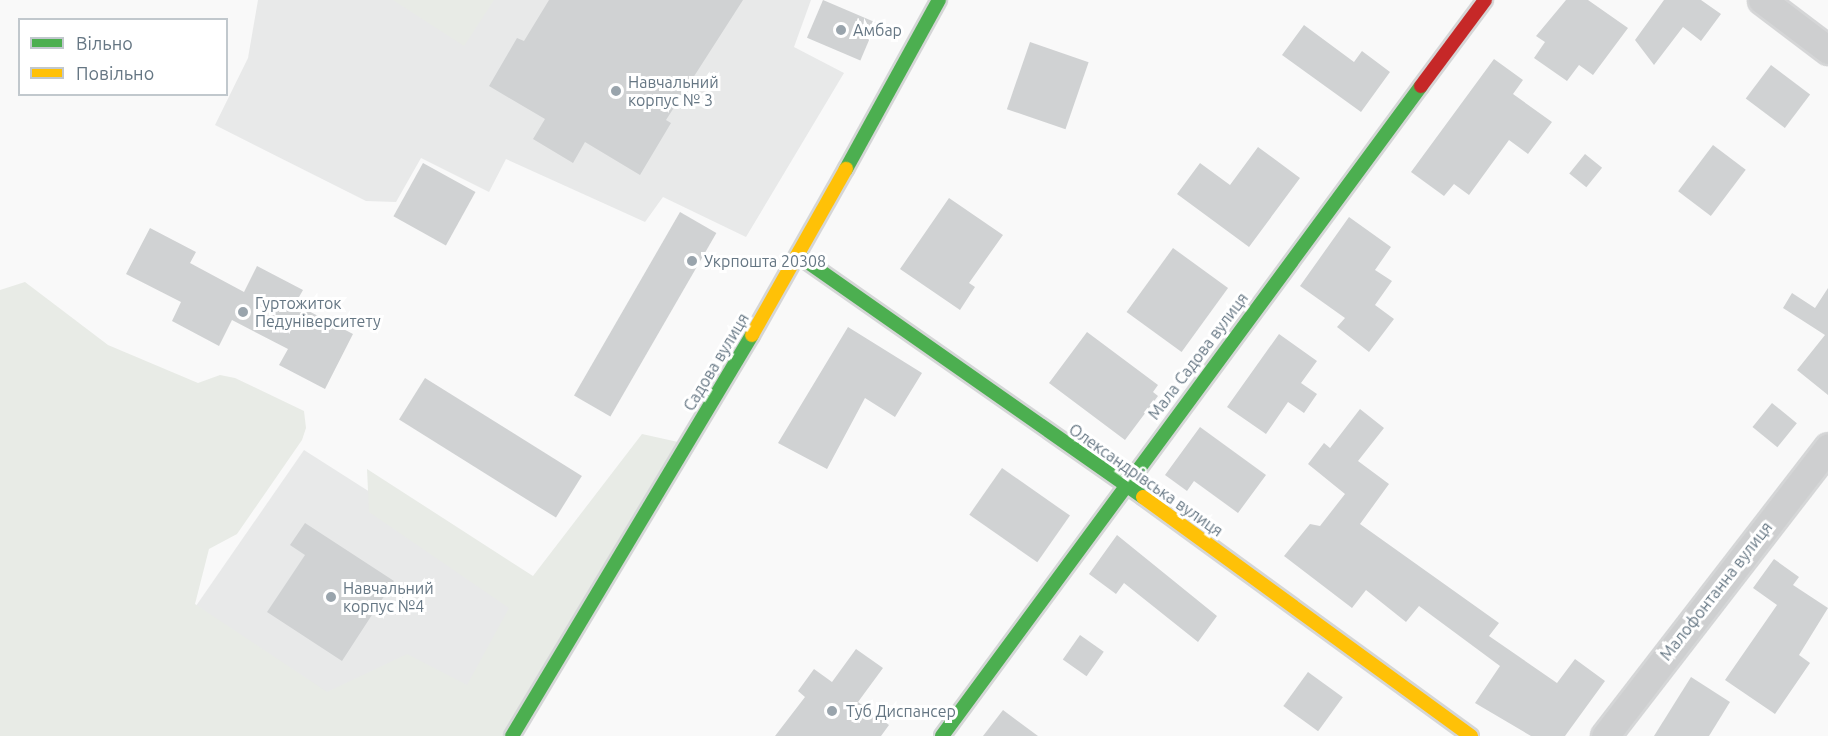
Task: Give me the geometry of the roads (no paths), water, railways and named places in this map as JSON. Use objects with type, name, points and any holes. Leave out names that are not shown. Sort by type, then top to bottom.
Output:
[{"type":"street","name":"Садова вулиця","points":[[512,736],[799,256],[939,0]]},
{"type":"street","name":"Мала Садова вулиця","points":[[942,736],[1124,483],[1485,0]]},
{"type":"street","points":[[1762,0],[1828,50]]},
{"type":"street","name":"Олександрівська вулиця","points":[[799,256],[1124,483],[1471,736]]},
{"type":"street","name":"Малофонтанна вулиця","points":[[1605,736],[1828,447]]},
{"type":"place","name":"Амбар","points":[[841,30]]},
{"type":"place","name":"Навчальний корпус № 3","points":[[616,91]]},
{"type":"place","name":"Укрпошта 20308","points":[[692,261]]},
{"type":"place","name":"Гуртожиток Педуніверситету","points":[[243,312]]},
{"type":"place","name":"Навчальний корпус №4","points":[[331,597]]},
{"type":"place","name":"Туб Диспансер","points":[[832,711]]}]
